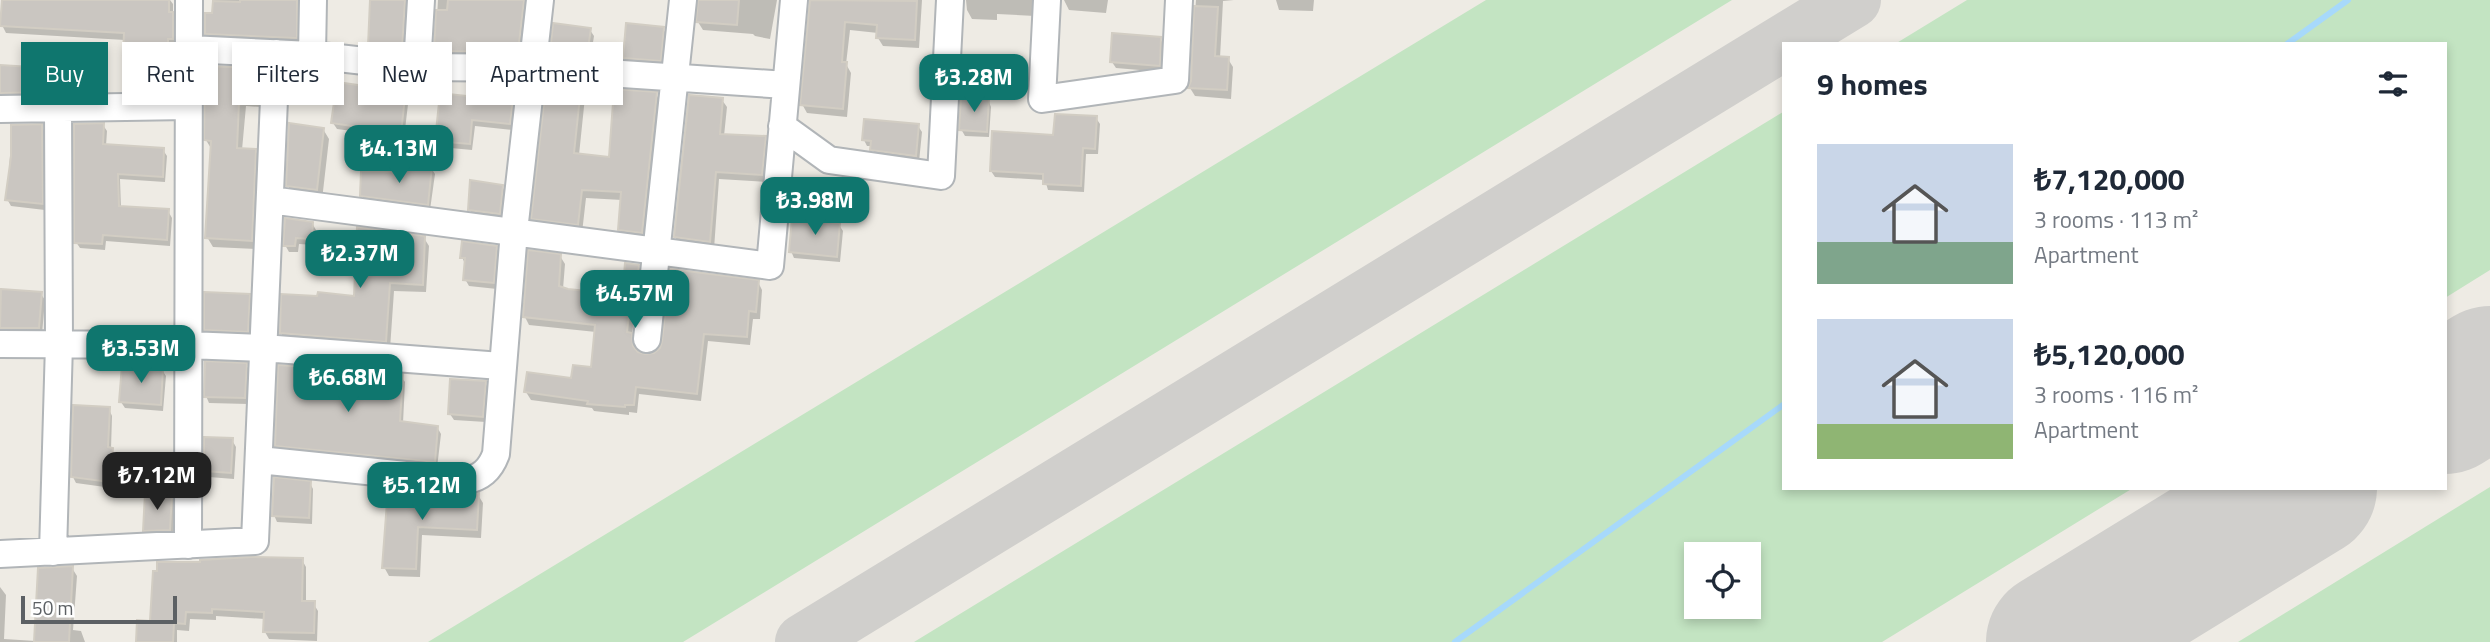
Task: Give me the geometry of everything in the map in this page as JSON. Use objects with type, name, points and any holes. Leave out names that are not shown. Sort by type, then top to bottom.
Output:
[{"type":"street","points":[[189,0],[189,42]]},
{"type":"street","points":[[312,42],[313,0]]},
{"type":"street","points":[[418,42],[421,0]]},
{"type":"street","points":[[536,42],[540,0]]},
{"type":"street","points":[[647,339],[683,0]]},
{"type":"street","points":[[270,200],[514,230],[770,266],[794,0]]},
{"type":"street","points":[[782,126],[829,160],[941,176],[950,0]]},
{"type":"street","points":[[1047,0],[1042,99],[1175,80],[1179,0]]},
{"type":"street","points":[[623,74],[786,85]]},
{"type":"street","points":[[0,554],[255,541],[274,105]]},
{"type":"street","points":[[259,460],[452,480],[474,479],[489,468],[496,454],[501,366],[529,105]]},
{"type":"street","points":[[0,109],[188,106],[188,545]]},
{"type":"street","points":[[53,552],[59,344],[58,108]]},
{"type":"street","points":[[0,344],[263,348],[501,366]]},
{"type":"green space","points":[[1486,0],[1732,0],[683,642],[428,642]]},
{"type":"green space","points":[[1967,0],[2490,0],[2490,270],[2447,297],[2447,42],[1898,42]]},
{"type":"green space","points":[[1782,113],[1782,490],[2130,490],[1882,642],[914,642]]},
{"type":"green space","points":[[2490,487],[2490,642],[2238,642]]},
{"type":"building","points":[[2,0],[169,0],[169,12],[173,12],[173,39],[168,39],[168,42],[124,42],[124,33],[0,26]]},
{"type":"building","points":[[297,0],[297,38],[205,34],[205,13],[212,13],[213,1]]},
{"type":"building","points":[[370,0],[405,0],[402,42],[368,42]]},
{"type":"building","points":[[448,0],[524,0],[519,42],[466,42],[466,51],[452,51],[452,42],[434,42],[436,10],[447,10]]},
{"type":"building","points":[[698,0],[739,0],[737,25],[696,22]]},
{"type":"building","points":[[810,0],[917,1],[915,40],[876,38],[877,25],[845,22],[842,62],[847,62],[843,109],[800,105]]},
{"type":"building","points":[[1194,6],[1218,7],[1215,56],[1229,57],[1227,90],[1188,88],[1191,81]]},
{"type":"building","points":[[553,23],[591,28],[589,42],[551,42]]},
{"type":"building","points":[[626,23],[664,27],[661,61],[623,58]]},
{"type":"building","points":[[1112,33],[1161,37],[1160,66],[1110,62]]},
{"type":"building","points":[[0,65],[21,66],[21,93],[0,93]]},
{"type":"building","points":[[218,66],[232,67],[232,105],[239,105],[237,148],[256,149],[252,241],[205,238],[211,141],[204,140],[204,105],[218,105]]},
{"type":"building","points":[[344,83],[358,85],[358,105],[404,105],[401,133],[331,123],[334,105],[344,105]]},
{"type":"building","points":[[623,90],[657,92],[642,233],[618,230],[621,192],[582,190],[578,225],[531,219],[544,105],[579,105],[574,153],[609,157],[613,105],[623,105]]},
{"type":"building","points":[[452,94],[466,96],[466,105],[512,105],[510,124],[472,120],[470,144],[435,141],[439,105],[452,105]]},
{"type":"building","points":[[689,95],[723,98],[720,134],[766,136],[762,175],[716,172],[710,242],[674,237]]},
{"type":"building","points":[[961,97],[989,98],[987,132],[959,130]]},
{"type":"building","points":[[1055,114],[1097,116],[1095,149],[1083,148],[1081,186],[1043,184],[1043,174],[990,171],[992,131],[1053,135]]},
{"type":"building","points":[[864,119],[919,124],[916,156],[870,150],[871,141],[862,140]]},
{"type":"building","points":[[104,123],[103,144],[164,148],[163,177],[118,174],[119,206],[169,209],[167,240],[103,235],[102,244],[74,243],[74,124]]},
{"type":"building","points":[[289,123],[324,128],[317,190],[286,186]]},
{"type":"building","points":[[42,124],[43,204],[5,200],[11,157],[11,125]]},
{"type":"building","points":[[407,163],[432,166],[428,205],[360,196],[361,171],[406,172]]},
{"type":"building","points":[[470,180],[503,185],[500,214],[468,210]]},
{"type":"building","points":[[285,218],[313,222],[312,239],[296,238],[295,246],[283,246]]},
{"type":"building","points":[[792,218],[840,223],[837,257],[789,252]]},
{"type":"building","points":[[357,227],[425,236],[423,285],[390,283],[386,342],[280,333],[281,294],[317,296],[318,292],[354,296]]},
{"type":"building","points":[[462,241],[497,246],[494,283],[463,280],[465,258],[460,258]]},
{"type":"building","points":[[528,250],[561,254],[559,286],[568,289],[615,294],[617,274],[624,275],[625,263],[639,265],[636,292],[632,291],[627,332],[632,333],[633,346],[638,352],[645,354],[654,353],[660,348],[670,269],[759,280],[756,312],[749,311],[747,337],[704,334],[697,394],[636,387],[634,405],[625,407],[587,404],[588,401],[524,392],[527,372],[571,378],[573,365],[591,367],[595,325],[523,317]]},
{"type":"building","points":[[1,289],[42,292],[39,328],[0,328]]},
{"type":"building","points":[[204,292],[250,294],[248,332],[204,330]]},
{"type":"building","points":[[205,361],[247,363],[245,398],[204,397]]},
{"type":"building","points":[[122,365],[163,368],[161,405],[119,402]]},
{"type":"building","points":[[278,365],[403,374],[400,421],[438,426],[435,462],[275,446]]},
{"type":"building","points":[[450,379],[486,381],[483,417],[448,414]]},
{"type":"building","points":[[73,405],[110,407],[108,447],[113,448],[109,482],[71,477]]},
{"type":"building","points":[[204,437],[233,438],[231,473],[204,471]]},
{"type":"building","points":[[274,477],[311,481],[309,518],[272,516]]},
{"type":"building","points":[[388,489],[462,497],[479,493],[477,530],[418,527],[416,569],[382,568]]},
{"type":"building","points":[[145,493],[172,494],[170,530],[143,531]]},
{"type":"building","points":[[251,557],[303,558],[302,601],[315,601],[314,633],[263,632],[264,612],[212,609],[212,613],[186,612],[185,624],[174,623],[173,642],[136,642],[137,620],[150,621],[153,571],[157,571],[157,562],[200,562]]},
{"type":"building","points":[[73,566],[69,642],[34,642],[38,568]]},
{"type":"waterway","points":[[2290,42],[2348,0]]},
{"type":"waterway","points":[[1455,642],[1782,406]]},
{"type":"taxiway","points":[[1784,42],[1853,0]]},
{"type":"taxiway","points":[[803,642],[1782,43]]},
{"type":"runway","points":[[2447,403],[2490,376]]},
{"type":"runway","points":[[2056,642],[2304,490]]}]
